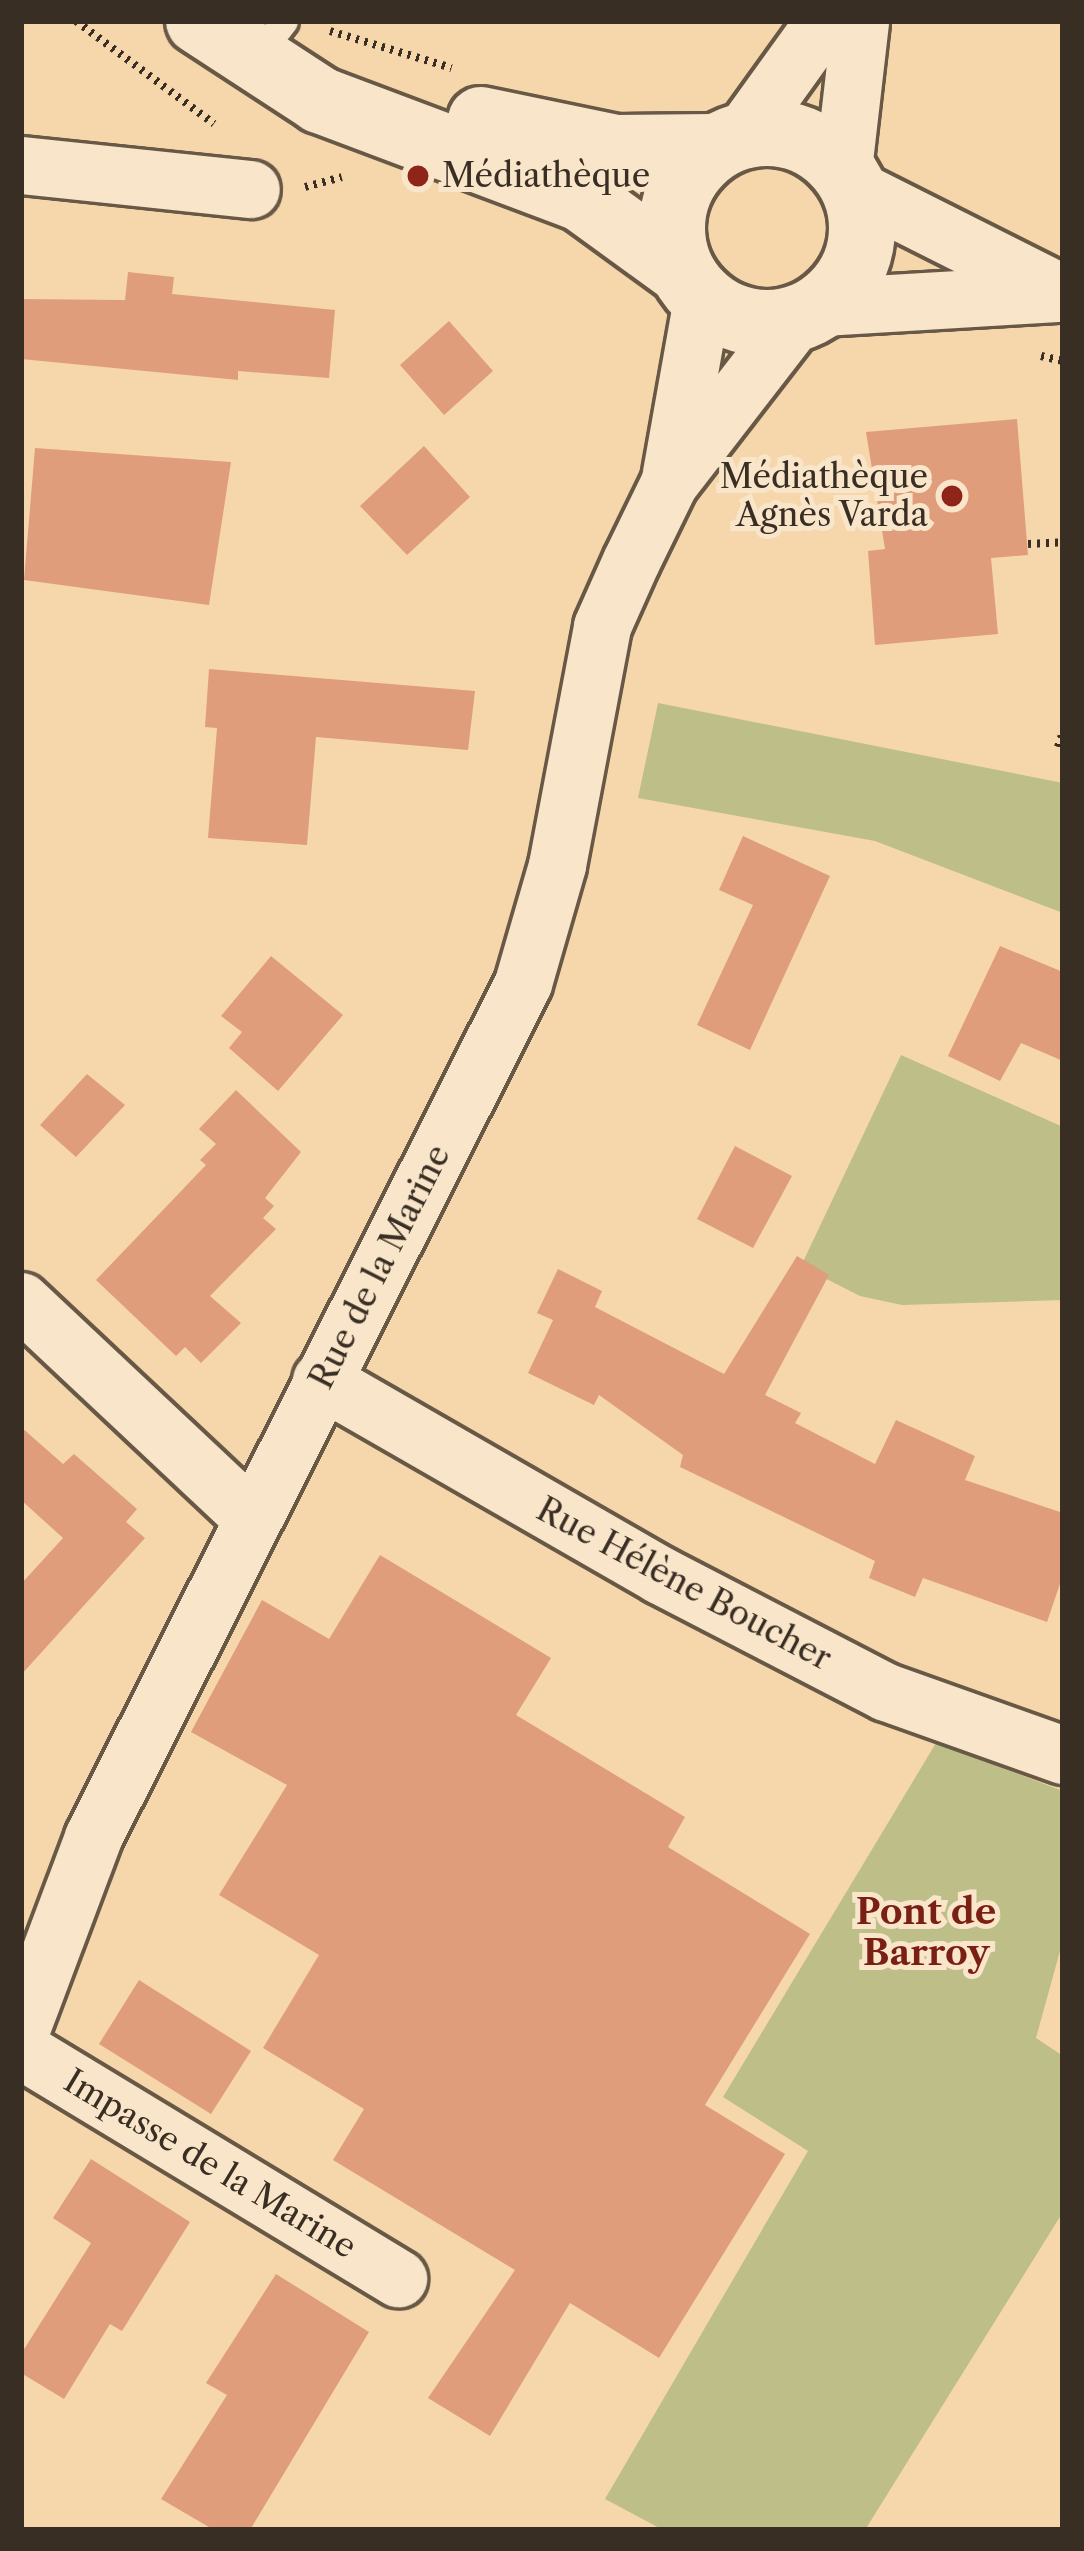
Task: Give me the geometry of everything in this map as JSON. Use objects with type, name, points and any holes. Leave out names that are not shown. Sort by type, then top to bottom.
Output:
[{"type":"street","points":[[199,21],[320,100],[581,198],[691,285],[746,321],[1062,294]]},
{"type":"street","points":[[691,285],[674,202],[689,171],[728,141],[824,21]]},
{"type":"street","points":[[809,314],[860,254],[849,179],[860,21]]},
{"type":"street","points":[[276,24],[438,108],[544,139],[728,141],[779,133],[815,145],[849,179],[1062,294]]},
{"type":"street","points":[[21,165],[251,189]]},
{"type":"street","name":"Rue de la Marine","points":[[669,483],[691,285]]},
{"type":"street","name":"Rue de la Marine","points":[[21,2029],[93,1837],[523,983],[557,865],[602,626],[669,483],[809,314]]},
{"type":"street","points":[[21,1300],[251,1517]]},
{"type":"street","name":"Rue Hélène Boucher","points":[[321,1380],[660,1575],[886,1692],[1063,1755]]},
{"type":"street","name":"Impasse de la Marine","points":[[21,2050],[398,2278]]},
{"type":"path","points":[[76,21],[226,133]]},
{"type":"path","points":[[1028,544],[1063,542]]},
{"type":"path","points":[[1058,747],[1063,732]]},
{"type":"green space","points":[[658,703],[1063,783],[1063,913],[875,841],[638,798]]},
{"type":"green space","points":[[901,1055],[1063,1127],[1063,1300],[902,1305],[860,1296],[801,1266]]},
{"type":"green space","points":[[936,1743],[1063,1791],[1063,1940],[1036,2038],[1063,2056],[1063,2212],[865,2530],[663,2530],[605,2499],[808,2151],[723,2097]]},
{"type":"building","points":[[128,272],[174,277],[172,294],[335,310],[329,378],[238,371],[238,380],[21,359],[21,299],[125,300]]},
{"type":"building","points":[[449,321],[493,371],[444,415],[400,365]]},
{"type":"building","name":"Médiathèque Agnès Varda","points":[[1017,419],[1028,555],[991,558],[998,634],[875,645],[868,551],[885,549],[866,432]]},
{"type":"building","points":[[424,446],[470,497],[407,555],[360,506]]},
{"type":"building","points":[[35,448],[231,462],[209,605],[24,580]]},
{"type":"building","points":[[209,669],[475,691],[468,750],[316,737],[307,845],[208,838],[217,728],[205,727]]},
{"type":"building","points":[[743,836],[830,876],[750,1050],[697,1025],[753,905],[719,890]]},
{"type":"building","points":[[1000,946],[1063,972],[1063,1061],[1021,1043],[1000,1081],[948,1056]]},
{"type":"building","points":[[271,956],[343,1015],[278,1091],[229,1048],[242,1032],[221,1016]]},
{"type":"building","points":[[87,1074],[125,1105],[76,1157],[40,1125]]},
{"type":"building","points":[[236,1090],[301,1152],[265,1198],[274,1206],[263,1218],[276,1229],[210,1296],[241,1323],[201,1363],[185,1347],[176,1356],[96,1280],[206,1165],[200,1160],[216,1144],[199,1129]]},
{"type":"building","points":[[735,1146],[792,1176],[753,1248],[697,1219]]},
{"type":"building","points":[[797,1256],[829,1275],[765,1395],[801,1413],[795,1423],[875,1464],[896,1420],[975,1456],[965,1480],[1063,1513],[1063,1575],[1047,1622],[923,1578],[915,1597],[869,1578],[875,1561],[680,1467],[683,1455],[599,1395],[594,1405],[528,1373],[553,1320],[537,1313],[558,1269],[602,1291],[595,1307],[724,1374]]},
{"type":"building","points":[[21,1427],[63,1464],[74,1454],[137,1509],[126,1522],[145,1538],[21,1675],[21,1584],[63,1538],[21,1500]]},
{"type":"building","points":[[380,1555],[551,1658],[516,1715],[685,1817],[668,1847],[810,1934],[705,2105],[785,2154],[659,2358],[570,2303],[490,2436],[428,2398],[515,2270],[333,2160],[364,2109],[263,2048],[319,1955],[219,1895],[287,1785],[191,1732],[262,1600],[329,1639]]},
{"type":"building","points":[[139,1980],[251,2051],[211,2114],[99,2044]]},
{"type":"building","points":[[91,2159],[190,2222],[122,2331],[110,2324],[64,2399],[21,2373],[21,2354],[91,2243],[53,2218]]},
{"type":"building","points":[[276,2274],[369,2332],[250,2530],[214,2530],[161,2499],[227,2395],[206,2383]]},
{"type":"place","name":"Médiathèque","points":[[418,176]]},
{"type":"place","name":"Médiathèque Agnès Varda","points":[[952,496]]},
{"type":"district","name":"Pont de Barroy","points":[[926,1932]]}]
